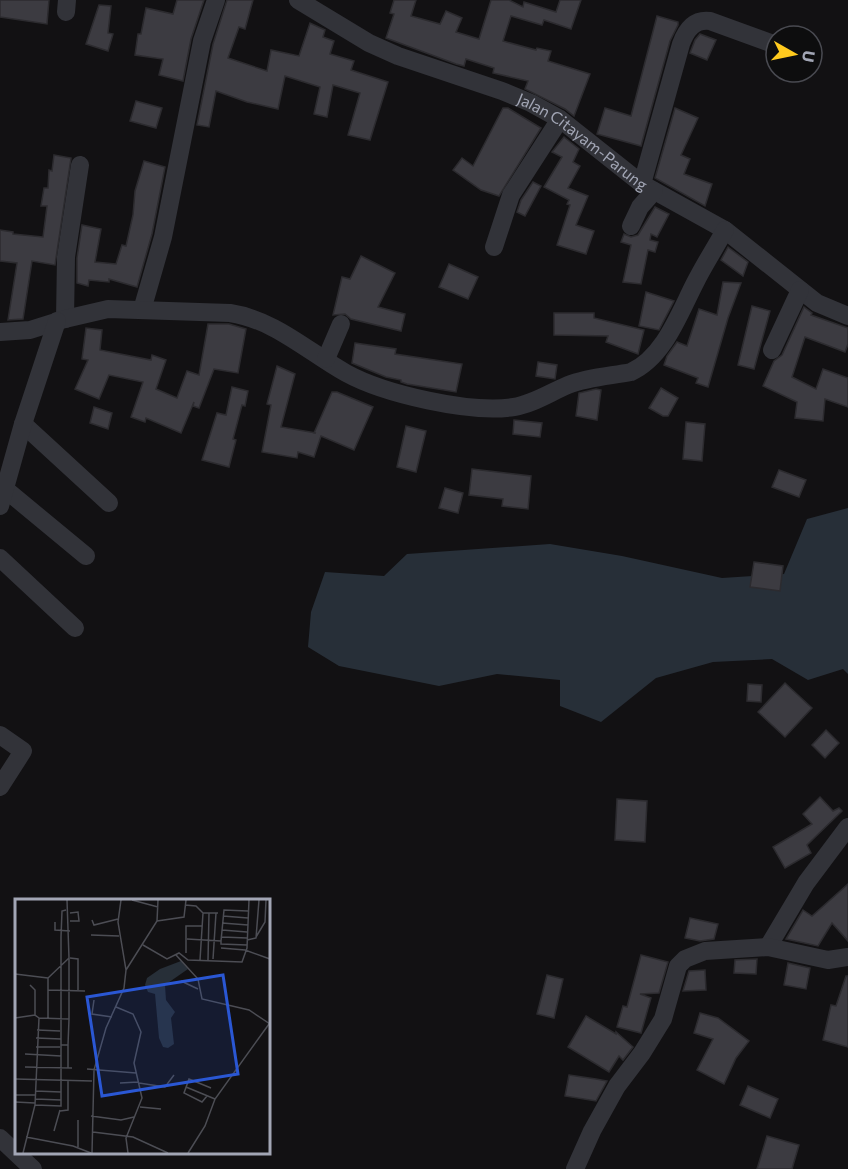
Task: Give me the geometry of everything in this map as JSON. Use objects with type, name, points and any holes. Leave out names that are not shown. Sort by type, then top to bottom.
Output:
[{"type":"street","points":[[142,310],[163,237],[202,41],[216,0]]},
{"type":"street","name":"Jalan Citayam-Parung","points":[[298,0],[369,43],[398,56],[531,103],[560,119],[648,188],[725,230],[818,303],[848,316]]},
{"type":"street","points":[[631,226],[648,188],[685,34],[703,20],[764,41]]},
{"type":"street","points":[[494,248],[511,195],[560,119]]},
{"type":"street","points":[[80,165],[66,257],[61,320],[23,424],[2,498],[86,556]]},
{"type":"street","points":[[0,332],[30,330],[108,309],[206,311],[246,315],[264,321],[358,379],[378,386],[446,404],[484,410],[525,405],[570,384],[631,372],[650,360],[670,332],[725,230]]},
{"type":"street","points":[[772,350],[800,290]]},
{"type":"street","points":[[327,359],[341,324]]},
{"type":"street","points":[[23,424],[109,503]]},
{"type":"street","points":[[0,558],[75,628]]},
{"type":"street","points":[[0,735],[23,751],[0,787]]},
{"type":"street","points":[[768,947],[806,883],[848,827]]},
{"type":"street","points":[[575,1169],[592,1131],[617,1086],[642,1053],[663,1019],[678,966],[685,958],[705,951],[768,947],[828,960],[848,957]]},
{"type":"street","points":[[0,1138],[15,1152]]},
{"type":"street","points":[[17,1154],[33,1169]]},
{"type":"shaded area","points":[[848,508],[848,674],[843,669],[808,680],[772,659],[713,662],[656,678],[601,722],[560,706],[560,680],[497,674],[439,686],[339,666],[308,647],[311,612],[325,572],[384,576],[407,554],[550,544],[622,556],[722,578],[784,574],[807,519]]},
{"type":"building","points":[[0,0],[49,0],[47,24],[0,17]]},
{"type":"building","points":[[177,0],[204,0],[191,39],[183,81],[159,75],[163,59],[135,55],[138,34],[141,34],[146,8],[173,14]]},
{"type":"building","points":[[227,0],[253,0],[245,29],[239,27],[228,58],[267,71],[271,50],[299,56],[310,23],[325,30],[323,37],[334,41],[330,54],[354,61],[351,70],[388,82],[370,140],[348,135],[360,93],[333,85],[327,117],[314,114],[320,87],[285,76],[278,109],[247,102],[216,91],[209,127],[197,125],[213,44]]},
{"type":"building","points":[[394,0],[416,0],[411,16],[440,24],[446,11],[462,18],[456,32],[479,39],[491,0],[509,0],[523,7],[524,2],[556,12],[560,0],[581,0],[571,29],[544,20],[542,25],[511,16],[503,41],[536,50],[537,48],[551,51],[548,61],[590,74],[574,116],[525,89],[528,81],[493,73],[494,68],[466,59],[464,66],[456,64],[386,38],[394,14],[390,13]]},
{"type":"building","points":[[99,5],[111,6],[108,33],[113,34],[108,51],[86,44]]},
{"type":"building","points":[[657,16],[678,22],[678,25],[670,41],[641,146],[597,134],[605,108],[631,116]]},
{"type":"building","points":[[700,34],[716,40],[707,60],[690,53]]},
{"type":"building","points":[[136,101],[162,108],[156,128],[130,121]]},
{"type":"building","points":[[503,108],[508,108],[541,128],[499,196],[481,190],[453,170],[462,158],[473,166]]},
{"type":"building","points":[[675,108],[698,118],[681,155],[690,159],[684,174],[712,184],[705,206],[655,178]]},
{"type":"building","points":[[564,137],[579,149],[573,162],[580,166],[568,188],[588,196],[576,225],[594,231],[586,254],[557,245],[570,205],[567,204],[569,200],[544,187],[562,157],[552,152]]},
{"type":"building","points":[[54,155],[71,158],[55,265],[32,261],[23,319],[8,320],[17,263],[0,261],[0,230],[13,232],[13,234],[43,237],[47,206],[41,206],[44,188],[48,188],[49,170],[52,171]]},
{"type":"building","points":[[144,161],[165,167],[152,234],[137,287],[109,279],[109,282],[89,280],[88,286],[77,283],[77,258],[82,225],[101,229],[95,262],[116,264],[122,245],[126,246],[133,215],[135,191]]},
{"type":"building","points":[[533,182],[541,186],[525,216],[517,212],[521,200]]},
{"type":"building","points":[[655,207],[669,214],[657,237],[651,234],[650,240],[658,242],[655,252],[648,250],[641,284],[623,282],[631,245],[621,242],[624,234],[631,237],[638,235]]},
{"type":"building","points":[[728,247],[748,262],[743,276],[721,260]]},
{"type":"building","points":[[361,256],[395,273],[378,307],[405,314],[401,331],[351,319],[345,314],[333,315],[342,277],[350,279]]},
{"type":"building","points":[[449,264],[478,277],[468,299],[439,287]]},
{"type":"building","points":[[723,282],[741,283],[728,318],[708,387],[696,383],[698,378],[664,365],[667,356],[677,342],[687,346],[699,309],[717,315]]},
{"type":"building","points":[[646,292],[674,301],[659,330],[639,326]]},
{"type":"building","points":[[752,306],[770,311],[754,369],[738,365]]},
{"type":"building","points":[[804,307],[812,313],[811,315],[848,328],[848,344],[845,352],[805,337],[792,377],[816,389],[823,369],[848,378],[848,407],[825,399],[823,421],[795,418],[797,402],[763,386],[774,361],[782,355]]},
{"type":"building","points":[[554,313],[594,313],[594,318],[644,330],[638,354],[606,342],[608,336],[554,335]]},
{"type":"building","points":[[208,324],[229,324],[246,329],[238,373],[214,369],[199,408],[193,406],[194,402],[181,433],[146,418],[145,422],[131,417],[143,382],[109,375],[99,399],[75,389],[88,360],[82,359],[86,328],[102,330],[100,350],[151,360],[152,355],[166,360],[156,389],[177,398],[187,371],[199,375]]},
{"type":"building","points":[[355,343],[396,349],[395,354],[462,364],[456,392],[407,384],[352,363]]},
{"type":"building","points":[[538,362],[557,365],[555,379],[536,376]]},
{"type":"building","points":[[277,366],[295,374],[281,427],[314,433],[332,392],[373,407],[354,450],[321,436],[314,457],[298,452],[297,458],[262,452],[271,405],[267,404]]},
{"type":"building","points":[[232,387],[248,391],[233,439],[236,440],[229,467],[202,460],[217,413],[226,415]]},
{"type":"building","points":[[661,388],[678,398],[668,416],[663,416],[649,408]]},
{"type":"building","points":[[601,390],[597,420],[576,416],[579,393]]},
{"type":"building","points":[[94,407],[112,413],[108,429],[90,423]]},
{"type":"building","points":[[514,420],[542,423],[540,437],[513,434]]},
{"type":"building","points":[[686,422],[705,424],[702,461],[683,459]]},
{"type":"building","points":[[406,426],[426,431],[416,472],[397,467]]},
{"type":"building","points":[[472,469],[531,476],[528,509],[502,506],[503,499],[469,495]]},
{"type":"building","points":[[779,470],[806,480],[799,497],[772,487]]},
{"type":"building","points":[[445,488],[463,493],[458,513],[439,508]]},
{"type":"building","points":[[754,562],[783,566],[780,591],[750,587]]},
{"type":"building","points":[[785,683],[812,708],[785,737],[758,712]]},
{"type":"building","points":[[748,684],[762,685],[761,702],[747,701]]},
{"type":"building","points":[[826,730],[839,743],[825,758],[812,745]]},
{"type":"building","points":[[820,797],[833,811],[839,808],[842,811],[807,845],[811,853],[785,868],[773,847],[812,824],[803,814]]},
{"type":"building","points":[[617,799],[647,801],[645,842],[615,840]]},
{"type":"building","points":[[848,884],[848,941],[832,923],[818,946],[786,939],[803,910],[812,916]]},
{"type":"building","points":[[690,918],[718,924],[714,939],[700,941],[685,938]]},
{"type":"building","points":[[641,955],[668,962],[659,993],[640,994],[651,998],[641,1033],[617,1027],[623,1006],[627,1007]]},
{"type":"building","points":[[757,959],[756,974],[734,973],[735,960]]},
{"type":"building","points":[[788,963],[810,968],[806,989],[784,985]]},
{"type":"building","points":[[705,970],[706,990],[683,991],[689,971]]},
{"type":"building","points":[[547,975],[563,979],[554,1018],[537,1014]]},
{"type":"building","points":[[846,976],[848,976],[848,1047],[823,1040],[831,1005],[836,1006]]},
{"type":"building","points":[[700,1013],[718,1018],[749,1041],[736,1058],[724,1084],[697,1070],[713,1039],[694,1033]]},
{"type":"building","points":[[586,1016],[616,1034],[616,1032],[633,1047],[623,1060],[619,1056],[609,1072],[568,1047]]},
{"type":"building","points":[[569,1075],[607,1081],[596,1101],[565,1096]]},
{"type":"building","points":[[748,1086],[778,1099],[770,1118],[740,1105]]},
{"type":"building","points":[[767,1136],[799,1145],[792,1169],[757,1169]]}]
